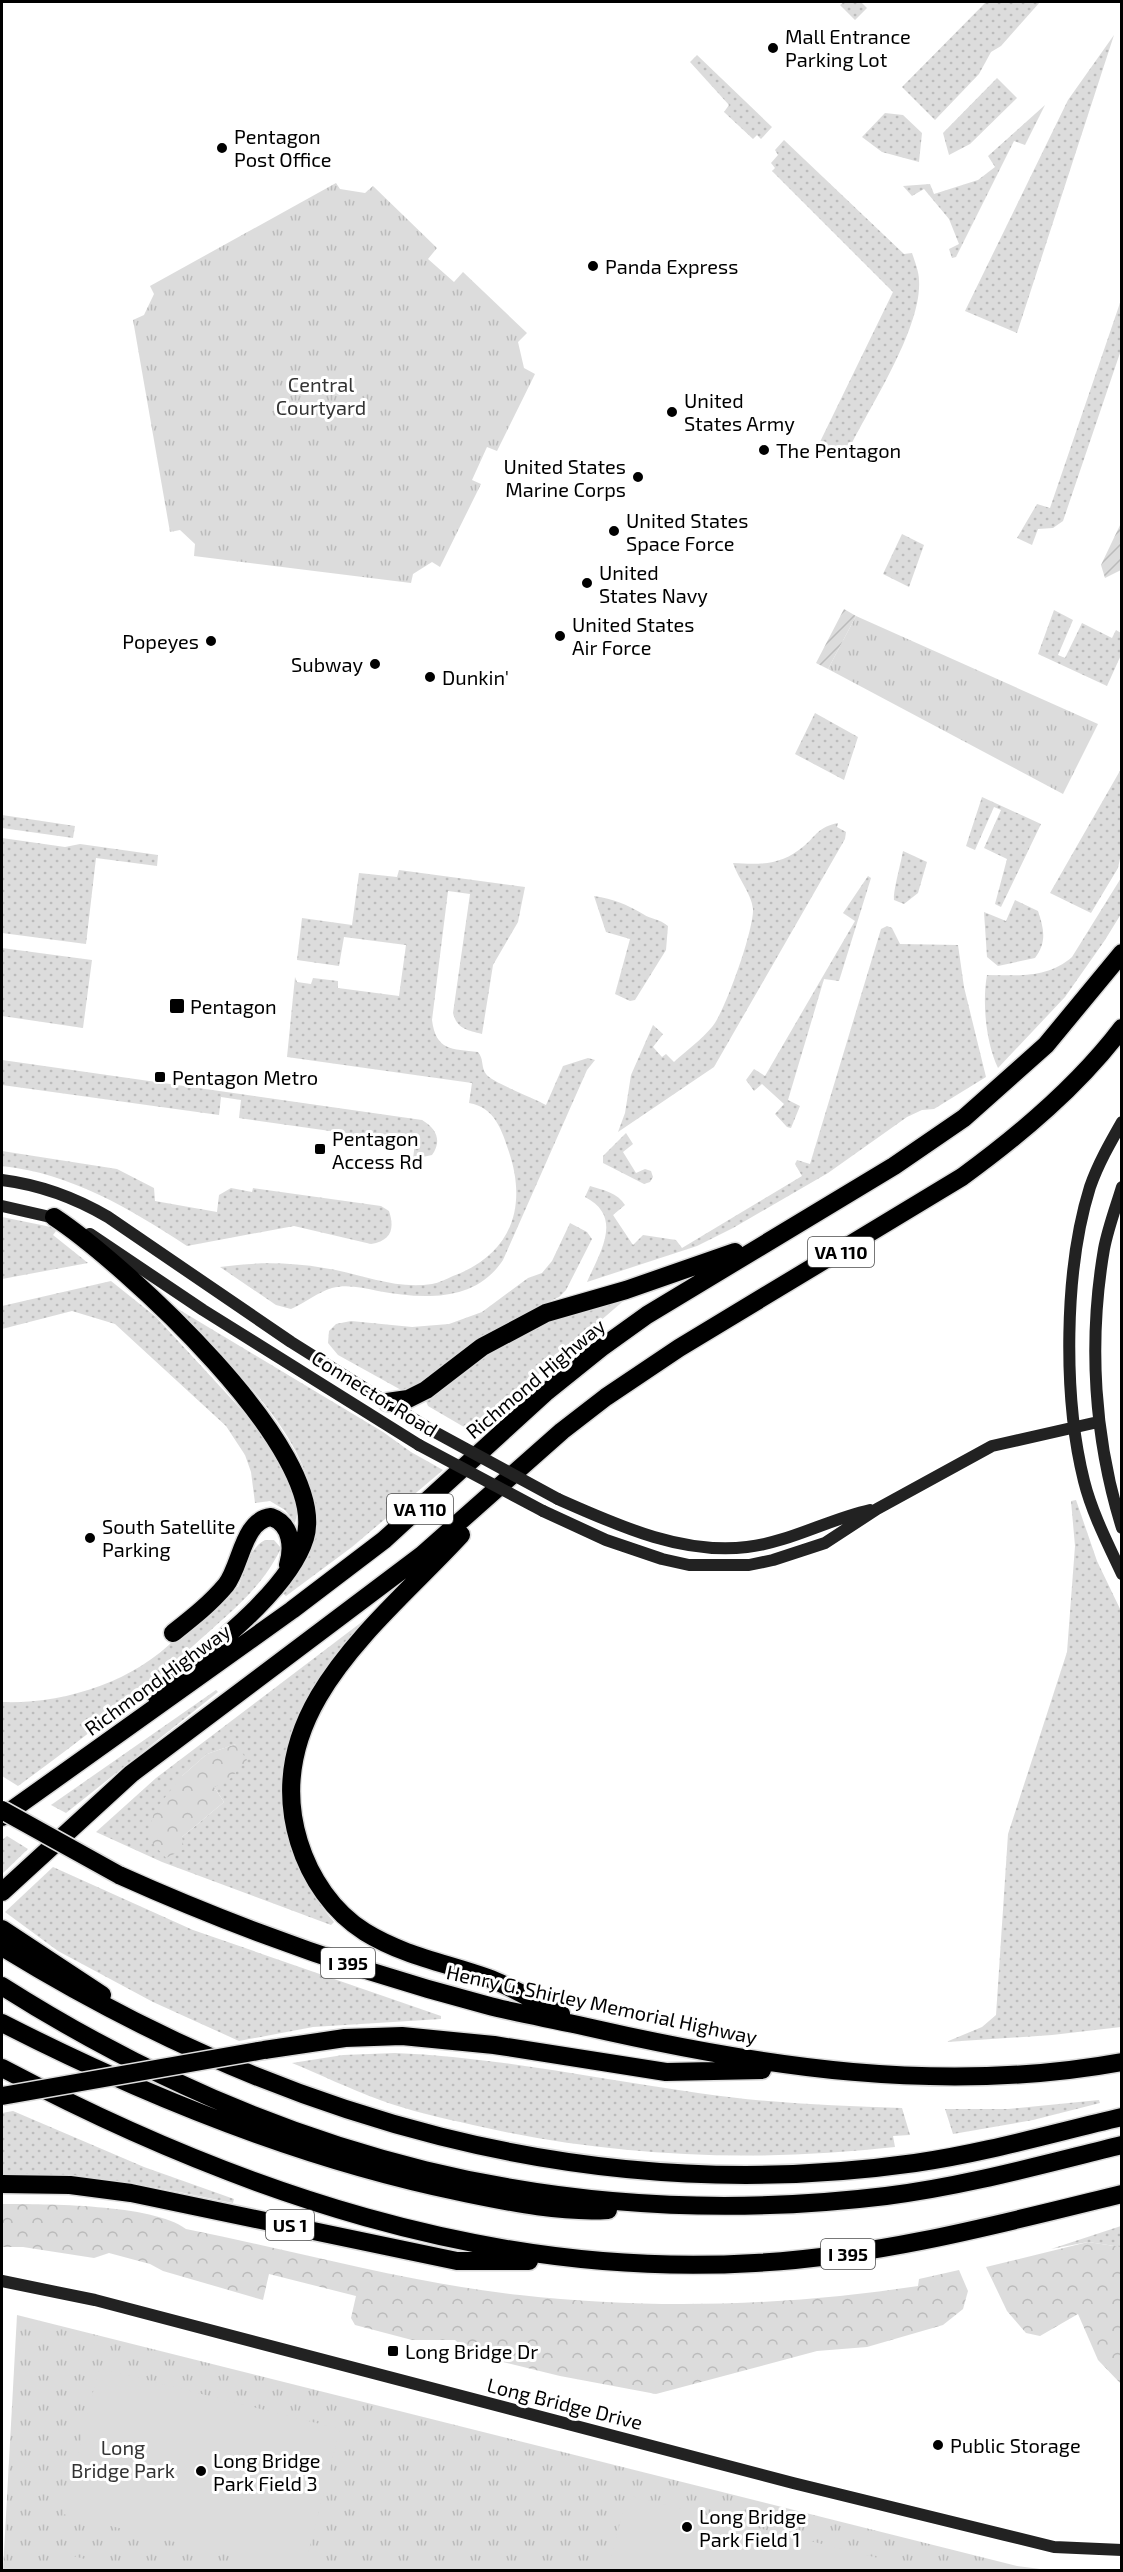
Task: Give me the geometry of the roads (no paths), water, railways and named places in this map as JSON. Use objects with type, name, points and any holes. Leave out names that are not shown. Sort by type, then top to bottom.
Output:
[{"type":"highway","name":"Richmond Highway","points":[[2,1817],[316,1592],[384,1540],[545,1393],[601,1348],[647,1315],[920,1149],[985,1101],[1046,1045],[1122,953]]},
{"type":"highway","name":"VA 110","points":[[2,1892],[131,1774],[422,1555],[540,1450],[630,1380],[924,1202],[987,1159],[1065,1091],[1122,1028]]},
{"type":"highway","points":[[54,1217],[83,1233],[163,1311],[250,1403],[274,1434],[297,1474],[306,1503],[307,1528],[297,1557],[284,1577],[254,1608],[83,1759]]},
{"type":"highway","points":[[387,1402],[408,1399],[426,1390],[482,1347],[510,1329],[546,1313],[626,1290],[768,1241]]},
{"type":"highway","points":[[540,1450],[386,1612],[325,1685],[307,1717],[295,1751],[292,1770],[292,1811],[302,1852],[314,1877],[338,1910],[357,1926],[411,1955],[489,1978],[585,2026]]},
{"type":"highway","points":[[173,1633],[209,1605],[228,1582],[249,1533],[254,1525],[263,1519],[276,1519],[288,1533],[291,1550],[284,1577]]},
{"type":"highway","name":"Henry G. Shirley Memorial Highway","points":[[2,1810],[119,1875],[204,1913],[375,1972],[490,2006],[700,2051],[818,2069],[884,2075],[938,2077],[1026,2073],[1122,2062]]},
{"type":"highway","points":[[4,1937],[83,1981],[152,2031],[246,2073],[330,2105],[438,2137],[548,2160],[638,2171],[728,2176],[819,2173],[917,2163],[1122,2117]]},
{"type":"highway","points":[[2,1986],[89,2038],[172,2082],[238,2111],[326,2143],[404,2166],[492,2186],[579,2198],[666,2205],[756,2206],[924,2191],[1122,2145]]},
{"type":"highway","points":[[2,2023],[87,2065],[211,2118],[370,2171],[492,2199],[581,2212],[666,2205]]},
{"type":"highway","points":[[2,2096],[345,2038],[402,2036],[459,2041],[666,2072],[818,2069]]},
{"type":"highway","name":"I 395","points":[[2,2068],[181,2155],[304,2199],[422,2231],[578,2261],[668,2265],[756,2263],[866,2252],[987,2228],[1122,2194]]},
{"type":"highway","name":"US 1","points":[[2,2184],[70,2185],[131,2193],[457,2261],[578,2261]]},
{"type":"street","points":[[1122,1122],[1099,1163],[1082,1215],[1074,1270],[1070,1332],[1075,1427],[1084,1483],[1122,1574]]},
{"type":"street","name":"Connector Road","points":[[2,1180],[51,1190],[80,1201],[108,1217],[232,1302],[433,1431],[558,1499],[650,1536],[716,1548],[748,1547],[804,1532],[843,1516],[877,1509]]},
{"type":"street","points":[[1122,1187],[1105,1247],[1097,1302],[1095,1347],[1098,1422],[1107,1480],[1122,1528]]},
{"type":"street","points":[[2,1206],[54,1217]]},
{"type":"street","name":"Connector Road","points":[[83,1233],[419,1445],[543,1511],[632,1550],[689,1565],[720,1566],[773,1560],[825,1543],[877,1509],[992,1446],[1098,1422]]},
{"type":"street","name":"Long Bridge Drive","points":[[2,2281],[105,2303],[562,2424],[1042,2545],[1082,2550],[1122,2550]]},
{"type":"place","name":"Mall Entrance Parking Lot","points":[[773,48]]},
{"type":"place","name":"Pentagon Post Office","points":[[222,148]]},
{"type":"place","name":"Panda Express","points":[[593,266]]},
{"type":"place","name":"United States Army","points":[[672,412]]},
{"type":"place","name":"The Pentagon","points":[[764,450]]},
{"type":"place","name":"United States Marine Corps","points":[[638,477]]},
{"type":"place","name":"United States Space Force","points":[[614,531]]},
{"type":"place","name":"United States Navy","points":[[587,583]]},
{"type":"place","name":"United States Air Force","points":[[560,636]]},
{"type":"place","name":"Popeyes","points":[[211,641]]},
{"type":"place","name":"Subway","points":[[375,664]]},
{"type":"place","name":"Dunkin'","points":[[430,677]]},
{"type":"place","name":"Pentagon","points":[[177,1006]]},
{"type":"place","name":"Pentagon Metro","points":[[160,1077]]},
{"type":"place","name":"Pentagon Access Rd","points":[[320,1149]]},
{"type":"place","name":"South Satellite Parking","points":[[90,1538]]},
{"type":"place","name":"Long Bridge Dr","points":[[393,2351]]},
{"type":"place","name":"Public Storage","points":[[938,2445]]},
{"type":"place","name":"Long Bridge Park Field 3","points":[[201,2471]]},
{"type":"place","name":"Long Bridge Park Field 1","points":[[687,2527]]},
{"type":"park label","name":"Central Courtyard","points":[[321,396]]},
{"type":"park label","name":"Long Bridge Park","points":[[123,2458]]}]
